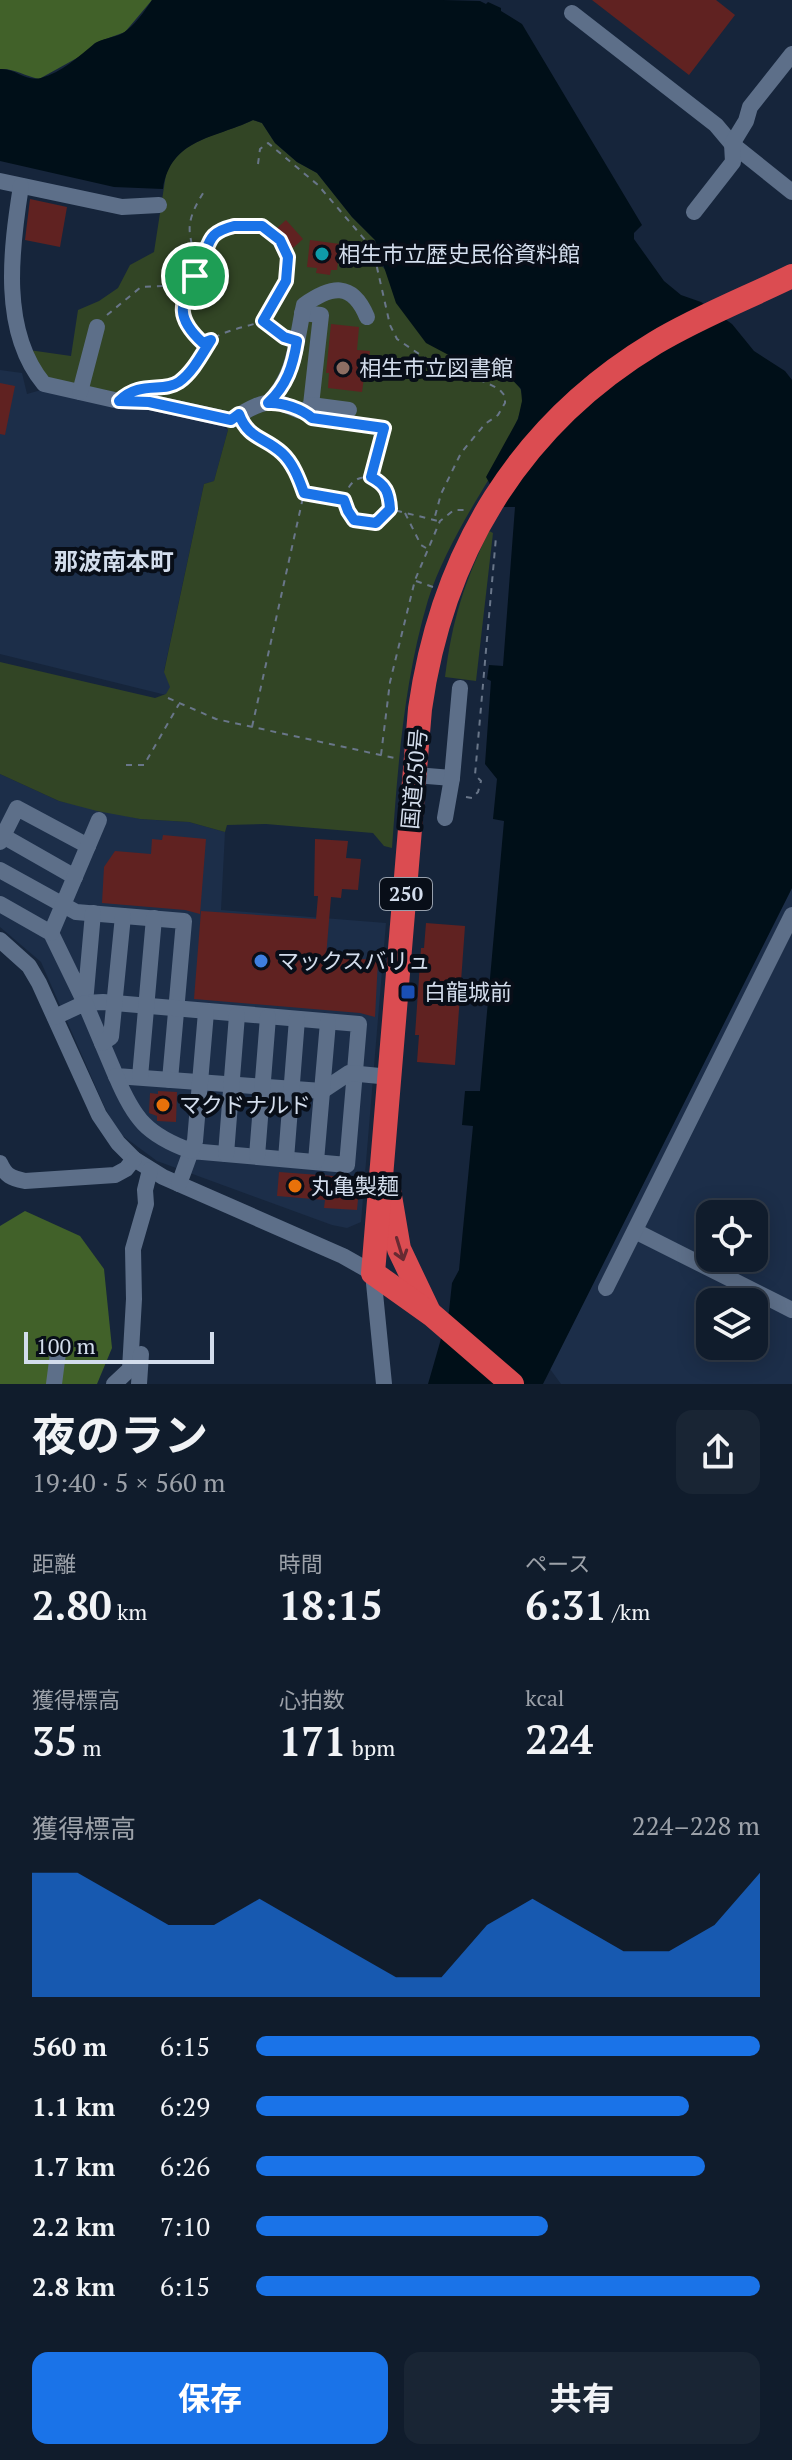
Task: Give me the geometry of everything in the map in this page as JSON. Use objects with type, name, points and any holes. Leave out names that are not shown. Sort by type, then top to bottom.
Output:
[{"type":"highway","name":"国道250号","points":[[373,1273],[373,1245],[390,1077],[409,767],[430,646],[446,596],[494,497],[528,451],[584,393],[657,342],[792,276]]},
{"type":"highway","name":"250","points":[[384,1144],[392,1217],[399,1249],[422,1309]]},
{"type":"highway","name":"250","points":[[373,1273],[422,1309],[512,1384]]},
{"type":"street","points":[[572,13],[716,125],[732,144],[792,192]]},
{"type":"street","points":[[694,212],[733,162],[732,144],[746,121],[750,107],[792,54]]},
{"type":"street","points":[[0,181],[122,207],[159,205]]},
{"type":"street","points":[[21,186],[9,270],[11,308],[15,327],[35,375],[44,384],[119,401],[149,402],[231,420],[268,403],[278,402],[304,412],[311,405],[321,315],[302,313]]},
{"type":"street","points":[[268,403],[281,390],[290,373],[304,305],[326,290],[352,295],[367,317]]},
{"type":"street","points":[[80,392],[97,327]]},
{"type":"street","points":[[311,405],[349,417]]},
{"type":"street","points":[[445,818],[460,688]]},
{"type":"street","points":[[409,767],[452,778]]},
{"type":"street","points":[[75,877],[1,839],[17,808],[88,846]]},
{"type":"street","points":[[51,933],[99,820]]},
{"type":"street","points":[[0,870],[76,912],[184,921],[170,1080]]},
{"type":"street","points":[[0,904],[51,933],[85,1003],[116,1076],[139,1121],[160,1138],[191,1151],[347,1165],[359,1024],[115,1003],[85,1003],[55,1017]]},
{"type":"street","points":[[85,1003],[93,913]]},
{"type":"street","points":[[606,1288],[792,915]]},
{"type":"street","points":[[102,1043],[111,1037],[123,916]]},
{"type":"street","points":[[140,1077],[154,918]]},
{"type":"street","points":[[0,940],[29,966],[99,1115],[118,1143],[134,1159],[179,1184],[343,1256],[373,1273],[384,1384]]},
{"type":"street","points":[[179,1184],[195,1141],[206,1012]]},
{"type":"street","points":[[226,1154],[237,1015]]},
{"type":"street","points":[[257,1156],[268,1017]]},
{"type":"street","points":[[286,1159],[297,1019]]},
{"type":"street","points":[[316,1161],[328,1022]]},
{"type":"street","points":[[116,1076],[322,1091],[349,1073],[390,1077]]},
{"type":"street","points":[[0,1163],[11,1178],[25,1181],[115,1175],[126,1169],[134,1159]]},
{"type":"street","points":[[114,1384],[130,1369],[133,1249],[146,1204],[145,1190],[150,1170]]},
{"type":"street","points":[[139,1384],[145,1297],[138,1247],[142,1219]]},
{"type":"street","points":[[635,1231],[792,1310]]},
{"type":"street","points":[[378,1328],[389,1306],[403,1301],[422,1309]]},
{"type":"street","points":[[54,1384],[58,1353]]},
{"type":"path","points":[[258,164],[260,149],[268,143],[318,185],[366,241],[376,263],[390,325],[397,339],[438,367],[485,382],[505,396],[505,403],[498,415],[485,424],[461,453],[441,494],[434,520]]},
{"type":"path","points":[[195,276],[187,229],[193,208],[205,190]]},
{"type":"path","points":[[234,226],[262,226],[280,240],[288,257],[286,281],[263,321],[203,343],[183,316],[183,299],[209,239],[217,230],[234,226]]},
{"type":"path","points":[[97,327],[141,287],[166,286],[195,276]]},
{"type":"path","points":[[263,321],[284,337],[297,341]]},
{"type":"path","points":[[119,401],[129,391],[178,383],[211,340]]},
{"type":"path","points":[[239,414],[243,427],[282,453],[295,471],[304,493],[252,727]]},
{"type":"path","points":[[349,417],[384,428],[371,477]]},
{"type":"path","points":[[371,477],[383,483],[389,494],[390,509],[376,523],[363,523],[354,520],[344,500],[346,490],[356,479],[371,477]]},
{"type":"path","points":[[304,493],[344,500]]},
{"type":"path","points":[[390,509],[440,521]]},
{"type":"path","points":[[405,513],[421,545],[427,548]]},
{"type":"path","points":[[415,580],[437,589]]},
{"type":"path","points":[[168,698],[216,719],[409,767]]},
{"type":"path","points":[[126,765],[144,765],[179,703]]},
{"type":"path","points":[[472,798],[478,792]]},
{"type":"shaded area","points":[[152,0],[443,0],[488,2],[501,8],[522,24],[642,225],[634,233],[634,239],[664,281],[681,295],[701,302],[732,324],[754,351],[785,371],[792,380],[792,888],[543,1384],[428,1384],[449,1311],[452,1283],[459,1270],[473,1126],[462,1125],[465,1091],[480,1091],[504,821],[493,819],[497,779],[485,764],[491,681],[487,679],[489,665],[503,666],[515,507],[503,507],[486,477],[518,419],[521,389],[498,365],[478,360],[458,360],[426,343],[396,303],[375,240],[317,173],[297,162],[275,143],[262,123],[253,120],[196,142],[175,159],[163,189],[114,187],[0,161],[0,69],[36,79],[48,76],[97,42],[127,30]]},
{"type":"shaded area","points":[[0,370],[22,373],[27,394],[41,390],[170,410],[208,418],[228,430],[214,481],[204,484],[164,671],[171,688],[166,695],[0,654]]},
{"type":"shaded area","points":[[0,774],[59,801],[140,819],[189,822],[225,832],[221,910],[386,923],[361,1222],[347,1228],[332,1225],[157,1161],[119,1133],[41,962],[0,927]]},
{"type":"shaded area","points":[[792,888],[792,1384],[561,1384],[550,1369]]},
{"type":"green space","points":[[0,0],[152,0],[125,32],[95,43],[86,53],[39,79],[0,69]]},
{"type":"green space","points":[[253,120],[262,123],[275,143],[297,162],[317,173],[375,240],[382,266],[458,360],[493,364],[505,371],[521,391],[522,400],[516,422],[487,476],[489,479],[447,553],[428,600],[408,692],[392,848],[384,846],[373,833],[266,824],[227,825],[225,832],[189,822],[140,819],[97,811],[59,801],[0,774],[0,662],[155,698],[166,694],[170,687],[164,672],[204,484],[214,481],[228,430],[219,412],[48,380],[29,350],[71,356],[78,310],[118,288],[130,265],[154,252],[166,174],[172,162],[181,152],[203,139]]},
{"type":"green space","points":[[489,531],[493,533],[476,681],[445,677],[460,602]]},
{"type":"green space","points":[[25,1211],[80,1236],[104,1269],[112,1348],[97,1384],[0,1384],[0,1226]]},
{"type":"building","points":[[592,0],[716,0],[735,15],[689,75]]},
{"type":"building","points":[[30,199],[67,207],[60,247],[25,240]]},
{"type":"building","points":[[286,220],[303,239],[293,248],[276,229]]},
{"type":"building","points":[[310,240],[340,244],[337,270],[331,270],[330,275],[316,273],[317,268],[307,267]]},
{"type":"building","points":[[331,324],[359,327],[357,350],[370,351],[362,392],[328,388],[329,373],[326,373]]},
{"type":"building","points":[[0,383],[15,386],[5,435],[0,434]]},
{"type":"building","points":[[163,835],[206,839],[200,914],[102,903],[104,867],[115,851],[151,854],[152,839],[162,840]]},
{"type":"building","name":"マックスバリュ","points":[[315,839],[348,841],[346,858],[361,859],[358,890],[342,889],[341,898],[331,897],[326,957],[378,960],[375,1017],[360,1013],[194,999],[201,911],[316,919]]},
{"type":"building","points":[[426,923],[465,926],[455,1065],[417,1062],[419,1035],[415,1035],[421,948],[424,948]]},
{"type":"building","name":"マクドナルド","points":[[158,1091],[177,1092],[176,1122],[157,1121],[157,1116],[149,1113],[150,1093],[158,1094]]},
{"type":"building","points":[[279,1172],[360,1178],[357,1210],[324,1208],[325,1200],[277,1196]]},
{"type":"place","name":"相生市立歴史民俗資料館","points":[[322,254]]},
{"type":"place","name":"相生市立図書館","points":[[343,368]]},
{"type":"place","name":"マックスバリュ","points":[[261,961]]},
{"type":"place","name":"白龍城前","points":[[408,992]]},
{"type":"place","name":"マクドナルド","points":[[163,1105]]},
{"type":"place","name":"丸亀製麺","points":[[295,1186]]},
{"type":"district","name":"那波南本町","points":[[114,562]]},
{"type":"route","points":[[234,226],[262,226],[280,240],[288,257],[286,281],[263,321],[284,337],[297,341],[290,373],[281,390],[268,403],[278,402],[312,418],[384,428],[371,477],[383,483],[389,494],[390,509],[376,523],[354,520],[344,500],[304,493],[295,471],[282,453],[243,427],[239,414],[231,420],[149,402],[119,401],[129,391],[178,383],[211,340],[203,343],[183,316],[183,299],[195,276],[209,239],[217,230],[234,226]]}]
